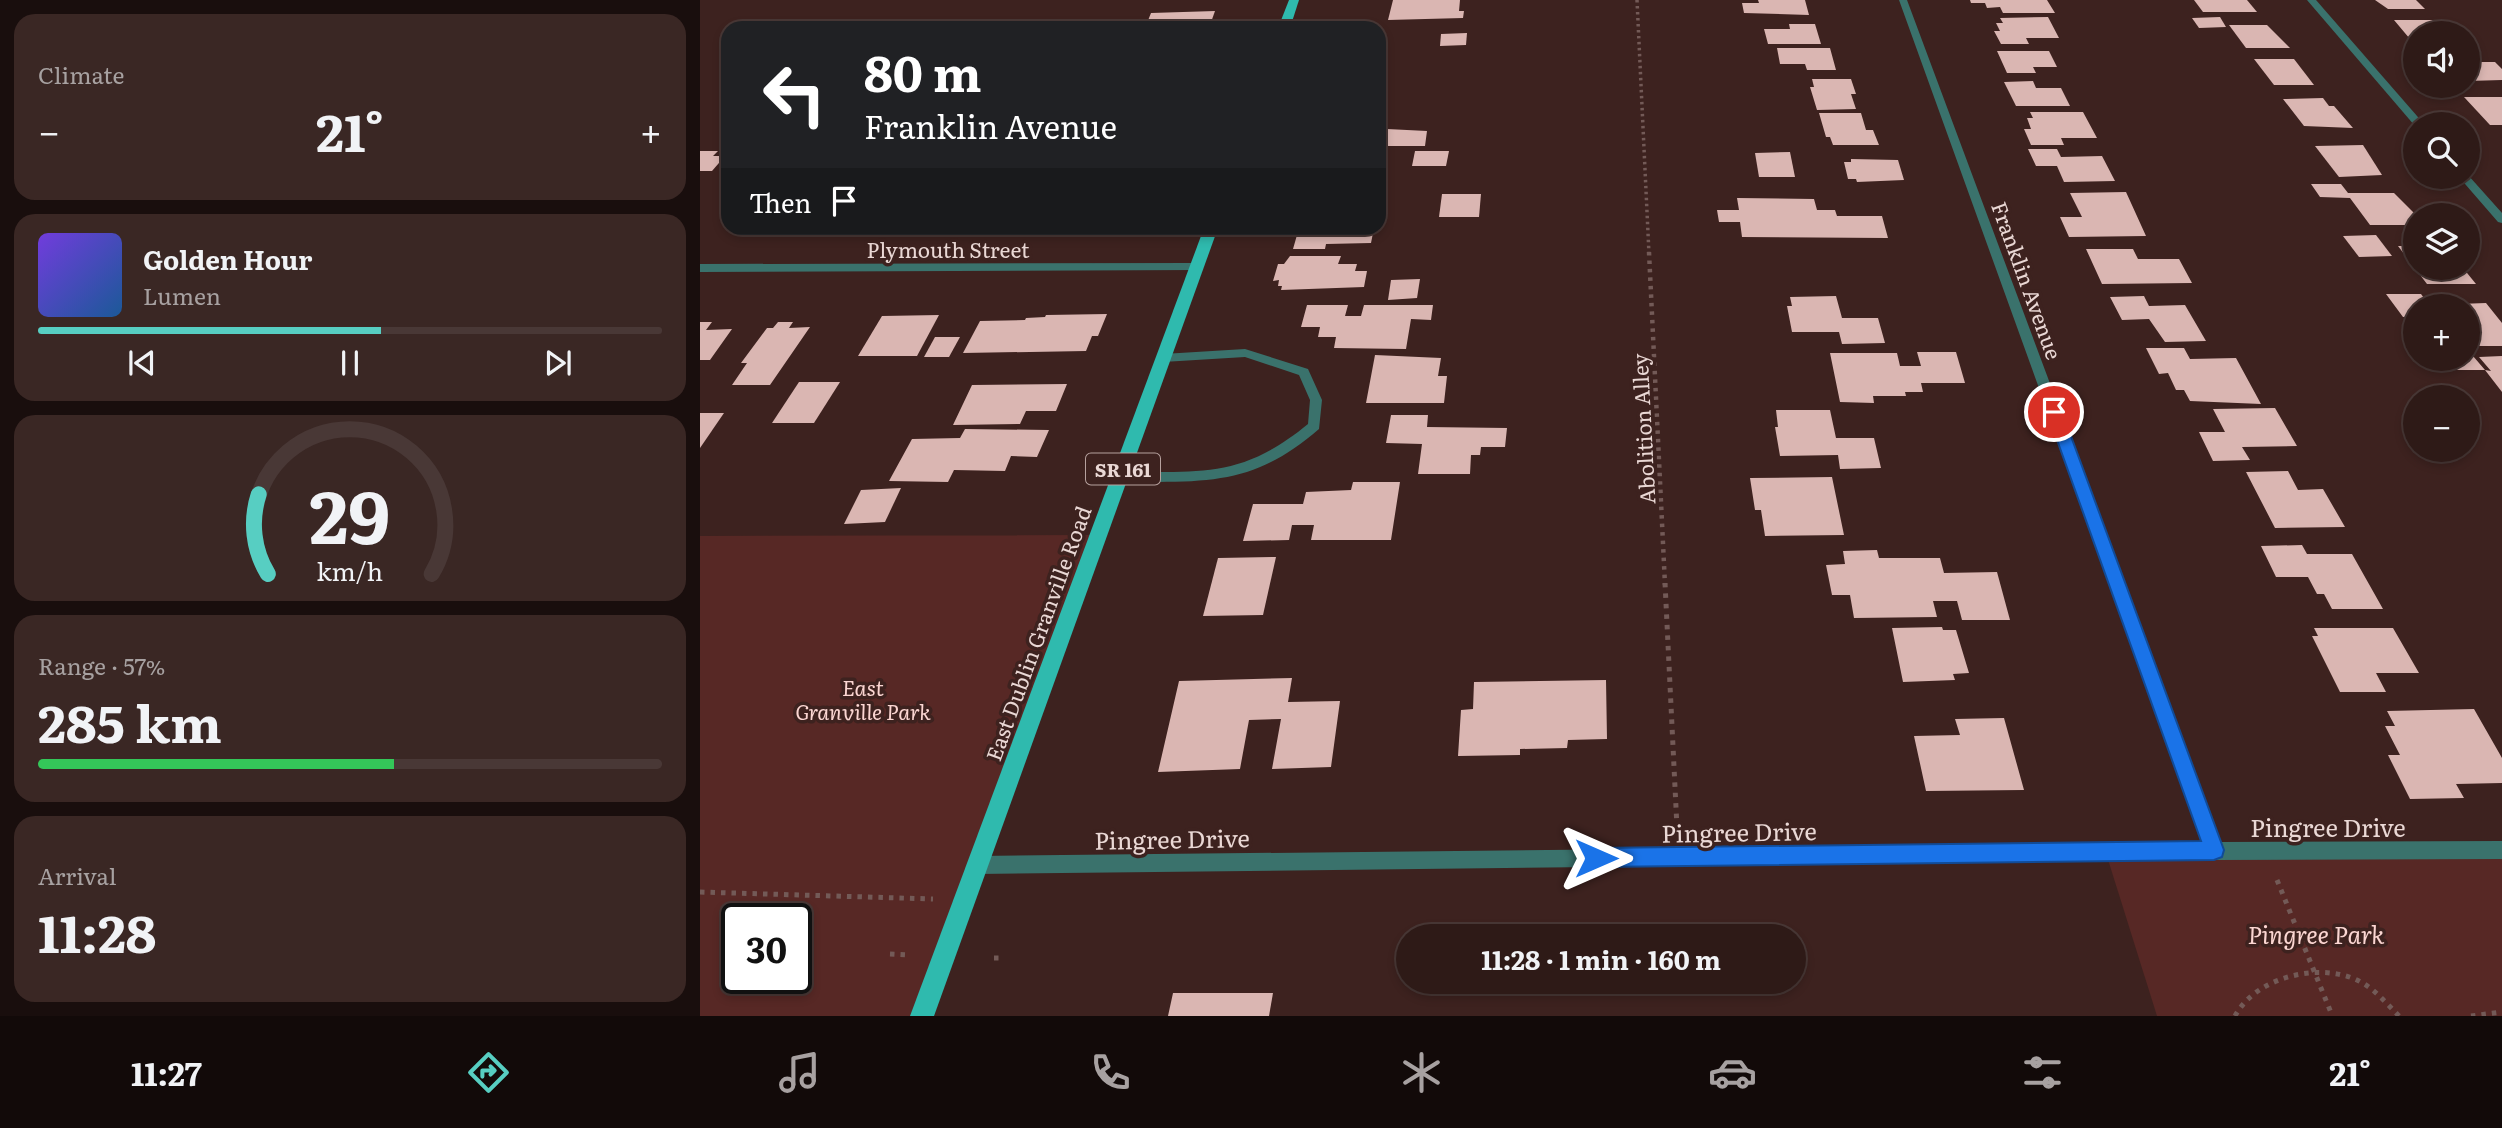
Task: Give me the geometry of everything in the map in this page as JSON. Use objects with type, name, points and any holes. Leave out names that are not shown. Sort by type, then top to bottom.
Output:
[{"type":"main road","points":[[1286,21],[1294,0]]},
{"type":"main road","name":"East Dublin Granville Road","points":[[922,1016],[1208,235]]},
{"type":"street","name":"Franklin Avenue","points":[[1903,0],[2214,850]]},
{"type":"street","points":[[2311,0],[2409,112]]},
{"type":"street","points":[[2475,189],[2502,220]]},
{"type":"street","name":"Plymouth Street","points":[[700,268],[1196,267]]},
{"type":"street","points":[[1120,477],[1200,475],[1249,468],[1287,449],[1314,426],[1316,400],[1304,372],[1276,361],[1245,354],[1163,358]]},
{"type":"street","name":"Pingree Drive","points":[[978,865],[2214,850],[2502,850]]},
{"type":"path","name":"Abolition Alley","points":[[1637,0],[1678,857]]},
{"type":"path","points":[[2281,886],[2332,1015]]},
{"type":"path","points":[[700,892],[794,892],[965,899]]},
{"type":"path","points":[[890,954],[908,955]]},
{"type":"path","points":[[994,958],[1004,958]]},
{"type":"path","points":[[2235,1016],[2238,1006],[2264,989],[2287,978],[2315,972],[2354,978],[2399,1016]]},
{"type":"path","points":[[2471,1016],[2502,1012]]},
{"type":"green space","name":"East Granville Park","points":[[1096,535],[921,1016],[700,1016],[700,536]]},
{"type":"green space","name":"Pingree Park","points":[[2105,850],[2502,850],[2502,1016],[2157,1016]]},
{"type":"building","points":[[1393,0],[1460,0],[1459,11],[1464,11],[1463,18],[1388,20]]},
{"type":"building","points":[[1758,0],[1805,0],[1809,15],[1744,13],[1742,3],[1759,3]]},
{"type":"building","points":[[1970,0],[2047,0],[2055,13],[2003,13],[2000,7],[1987,8],[1985,3],[1971,3]]},
{"type":"building","points":[[2194,0],[2247,0],[2257,12],[2203,12]]},
{"type":"building","points":[[2375,0],[2416,0],[2425,9],[2388,9]]},
{"type":"building","points":[[1215,11],[1211,21],[1148,21],[1151,13]]},
{"type":"building","points":[[2048,17],[2059,38],[2026,38],[2029,44],[2001,44],[1994,31],[2000,31],[1996,23],[2003,23],[2000,18]]},
{"type":"building","points":[[2220,17],[2226,27],[2199,28],[2192,18]]},
{"type":"building","points":[[2394,20],[2434,21],[2403,21],[2403,31]]},
{"type":"building","points":[[1789,24],[1815,24],[1821,44],[1768,44],[1764,29],[1790,29]]},
{"type":"building","points":[[2229,25],[2267,25],[2290,48],[2246,48]]},
{"type":"building","points":[[1467,33],[1466,45],[1440,46],[1441,34]]},
{"type":"building","points":[[1777,48],[1830,48],[1836,70],[1807,70],[1805,64],[1780,64]]},
{"type":"building","points":[[1997,51],[2049,51],[2057,67],[2033,67],[2036,73],[2007,73]]},
{"type":"building","points":[[2254,59],[2294,59],[2314,85],[2274,85]]},
{"type":"building","points":[[2480,62],[2495,62],[2502,69],[2502,80],[2480,81]]},
{"type":"building","points":[[1812,79],[1851,79],[1856,94],[1851,94],[1856,109],[1817,110],[1810,87],[1814,87]]},
{"type":"building","points":[[2033,81],[2036,88],[2061,88],[2070,106],[2016,106],[2004,82]]},
{"type":"building","points":[[2502,97],[2502,125],[2490,125],[2465,98]]},
{"type":"building","points":[[2323,98],[2329,106],[2334,106],[2353,128],[2304,126],[2283,99]]},
{"type":"building","points":[[2030,112],[2083,112],[2097,138],[2061,138],[2064,145],[2031,145],[2024,129],[2031,129],[2027,118],[2033,118]]},
{"type":"building","points":[[1819,113],[1861,113],[1866,130],[1873,130],[1879,145],[1833,145],[1830,137],[1826,137]]},
{"type":"building","points":[[1386,123],[1387,129],[1427,131],[1425,146],[1386,146]]},
{"type":"building","points":[[2363,145],[2382,175],[2339,177],[2315,146]]},
{"type":"building","points":[[2028,149],[2057,149],[2061,157],[2102,156],[2115,181],[2064,182],[2057,166],[2036,166]]},
{"type":"building","points":[[700,151],[718,151],[713,156],[721,156],[721,161],[712,171],[700,171]]},
{"type":"building","points":[[1415,151],[1449,151],[1446,166],[1412,166]]},
{"type":"building","points":[[1790,152],[1795,177],[1759,177],[1755,153]]},
{"type":"building","points":[[1851,159],[1898,160],[1904,180],[1857,182],[1856,179],[1848,179],[1844,162],[1851,162]]},
{"type":"building","points":[[2311,184],[2341,184],[2348,193],[2394,193],[2404,203],[2403,225],[2370,225],[2350,198],[2320,197]]},
{"type":"building","points":[[2126,192],[2146,236],[2069,237],[2060,217],[2082,217],[2070,193]]},
{"type":"building","points":[[1442,194],[1481,194],[1479,217],[1439,217]]},
{"type":"building","points":[[1737,198],[1814,199],[1817,210],[1835,210],[1837,216],[1882,216],[1888,238],[1742,237],[1740,222],[1719,222],[1717,210],[1739,210]]},
{"type":"building","points":[[1297,235],[1373,235],[1371,243],[1326,244],[1325,249],[1293,249]]},
{"type":"building","points":[[2376,235],[2392,256],[2359,257],[2343,236]]},
{"type":"building","points":[[2086,249],[2133,249],[2138,259],[2179,259],[2192,283],[2102,284]]},
{"type":"building","points":[[1290,256],[1341,256],[1338,264],[1357,264],[1355,271],[1367,271],[1364,287],[1281,290],[1282,286],[1278,286],[1279,280],[1273,281],[1278,264],[1284,264]]},
{"type":"building","points":[[1420,279],[1417,298],[1388,300],[1391,280]]},
{"type":"building","points":[[2424,280],[2473,280],[2476,284],[2427,284]]},
{"type":"building","points":[[2386,294],[2403,294],[2403,317]]},
{"type":"building","points":[[1836,296],[1842,318],[1878,318],[1885,343],[1842,344],[1839,332],[1792,332],[1787,306],[1792,306],[1790,297]]},
{"type":"building","points":[[2144,296],[2149,306],[2185,305],[2206,341],[2165,342],[2149,319],[2122,320],[2110,297]]},
{"type":"building","points":[[2480,303],[2486,303],[2502,323],[2502,346],[2480,346]]},
{"type":"building","points":[[1307,305],[1348,305],[1345,316],[1361,316],[1364,305],[1433,305],[1431,320],[1411,319],[1406,349],[1334,348],[1336,337],[1318,337],[1320,327],[1301,327]]},
{"type":"building","points":[[1107,314],[1098,336],[1092,336],[1086,351],[963,353],[980,321],[1025,320],[1046,315]]},
{"type":"building","points":[[939,315],[917,356],[858,356],[882,316]]},
{"type":"building","points":[[700,322],[712,322],[706,330],[732,329],[710,360],[700,360]]},
{"type":"building","points":[[778,322],[793,322],[789,328],[810,327],[770,385],[732,385],[747,363],[741,363],[767,328],[773,328]]},
{"type":"building","points":[[935,337],[960,337],[949,357],[924,357]]},
{"type":"building","points":[[2146,348],[2184,348],[2190,359],[2236,358],[2261,404],[2190,401],[2184,390],[2176,390],[2168,373],[2159,374]]},
{"type":"building","points":[[1917,352],[1956,352],[1965,383],[1921,383],[1923,392],[1905,392],[1906,396],[1873,396],[1874,403],[1840,402],[1830,353],[1897,353],[1900,366],[1921,366]]},
{"type":"building","points":[[1375,355],[1441,358],[1438,376],[1447,376],[1444,403],[1366,403]]},
{"type":"building","points":[[2502,356],[2502,392],[2485,370],[2491,371],[2480,357]]},
{"type":"building","points":[[799,382],[840,382],[814,423],[772,423]]},
{"type":"building","points":[[1067,384],[1056,411],[1026,411],[1020,424],[953,425],[972,385]]},
{"type":"building","points":[[2275,408],[2297,446],[2242,447],[2250,460],[2213,461],[2199,432],[2225,432],[2213,409]]},
{"type":"building","points":[[1776,410],[1830,410],[1836,438],[1874,438],[1881,468],[1840,469],[1838,455],[1780,456],[1775,427],[1778,427]]},
{"type":"building","points":[[700,413],[724,413],[700,448]]},
{"type":"building","points":[[1391,415],[1428,415],[1427,427],[1507,428],[1505,447],[1481,447],[1480,455],[1471,455],[1470,474],[1418,474],[1422,444],[1386,443]]},
{"type":"building","points":[[965,429],[1049,430],[1037,457],[1011,456],[1005,471],[954,470],[948,482],[889,481],[912,439],[960,438]]},
{"type":"building","points":[[2288,471],[2298,490],[2323,489],[2345,527],[2275,528],[2246,472]]},
{"type":"building","points":[[1832,477],[1844,535],[1765,536],[1761,510],[1755,510],[1750,478]]},
{"type":"building","points":[[1353,482],[1400,482],[1391,540],[1311,540],[1314,525],[1292,525],[1289,540],[1243,541],[1253,504],[1303,504],[1306,492],[1351,490]]},
{"type":"building","points":[[901,488],[885,522],[844,524],[861,490]]},
{"type":"building","points":[[2302,545],[2307,554],[2352,554],[2383,609],[2332,609],[2324,594],[2317,594],[2308,577],[2276,577],[2261,546]]},
{"type":"building","points":[[1877,550],[1879,558],[1940,558],[1944,573],[1997,572],[2010,620],[1962,620],[1957,601],[1933,601],[1937,617],[1854,618],[1850,595],[1832,595],[1826,565],[1845,564],[1843,551]]},
{"type":"building","points":[[1276,557],[1263,615],[1203,616],[1218,558]]},
{"type":"building","points":[[1942,627],[1943,630],[1956,630],[1969,673],[1953,674],[1955,680],[1903,682],[1892,628]]},
{"type":"building","points":[[2314,628],[2393,628],[2419,673],[2376,673],[2386,692],[2340,692],[2312,636],[2318,636]]},
{"type":"building","points":[[1292,678],[1288,702],[1340,701],[1331,767],[1272,769],[1281,719],[1249,720],[1240,769],[1158,772],[1179,681]]},
{"type":"building","points":[[1606,680],[1607,739],[1568,740],[1567,748],[1520,749],[1520,755],[1458,756],[1461,710],[1473,709],[1474,682]]},
{"type":"building","points":[[2474,709],[2502,758],[2502,783],[2456,784],[2464,798],[2410,799],[2388,755],[2400,755],[2385,726],[2395,726],[2387,711]]},
{"type":"building","points":[[2004,718],[2024,790],[1926,791],[1914,736],[1960,735],[1955,719]]},
{"type":"building","points":[[1173,993],[1273,993],[1269,1016],[1168,1016]]},
{"type":"route","points":[[1596,858],[2214,850],[2054,412]]}]
